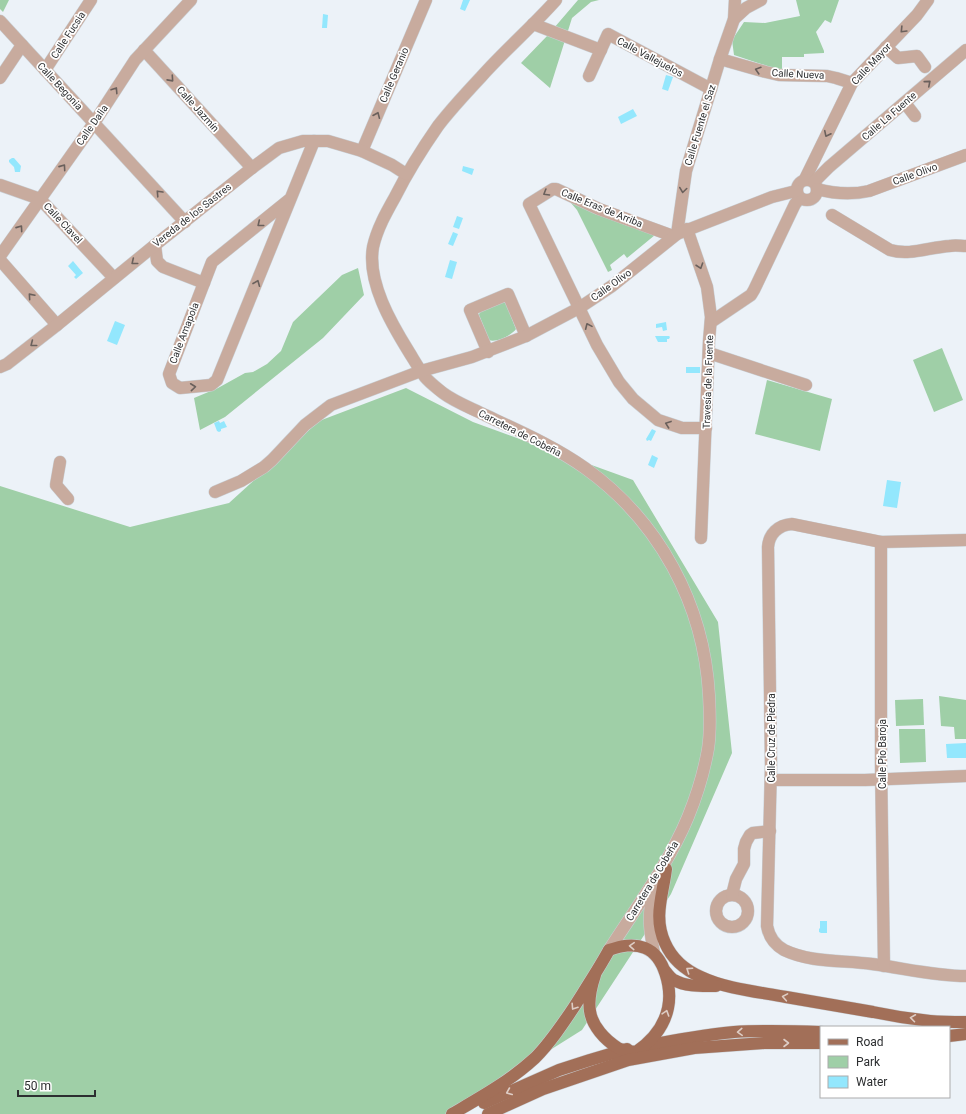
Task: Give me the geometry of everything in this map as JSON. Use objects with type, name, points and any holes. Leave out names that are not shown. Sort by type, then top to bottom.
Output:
[{"type":"main road","points":[[666,869],[664,886],[658,910],[658,921],[665,943],[674,958],[687,970],[703,978],[725,985],[889,1015],[929,1021],[966,1022]]},
{"type":"main road","points":[[452,1114],[505,1082],[535,1057],[555,1035],[609,950],[626,945],[636,945],[654,953],[664,970],[672,979],[697,986],[725,985]]},
{"type":"main road","points":[[641,1049],[659,1029],[668,1007],[668,988],[664,970]]},
{"type":"main road","points":[[595,974],[590,995],[590,1012],[592,1018],[603,1036],[618,1048],[624,1050]]},
{"type":"main road","points":[[505,1106],[555,1078],[641,1049],[676,1039],[735,1032],[780,1030],[820,1032]]},
{"type":"main road","points":[[950,1036],[966,1034]]},
{"type":"main road","points":[[463,1114],[487,1101],[559,1070],[624,1050],[706,1041],[820,1043]]},
{"type":"main road","points":[[488,1114],[543,1089],[628,1060],[694,1048],[764,1042]]},
{"type":"street","name":"Calle Fucsia","points":[[45,70],[91,0]]},
{"type":"street","name":"Calle Dalia","points":[[0,256],[94,123],[135,60],[190,0]]},
{"type":"street","name":"Calle Geranio","points":[[362,151],[426,0]]},
{"type":"street","name":"Carretera de Cobeña","points":[[556,0],[482,76],[439,125],[406,174],[380,226],[374,245],[373,264],[377,287],[393,327],[429,381],[450,397],[568,456],[605,483],[622,498],[638,516],[664,550],[688,599],[702,641],[708,677],[710,720],[708,749],[702,778],[687,818],[671,853],[609,950]]},
{"type":"street","points":[[734,19],[735,0]]},
{"type":"street","points":[[734,19],[746,8],[761,0]]},
{"type":"street","name":"Calle Mayor","points":[[812,184],[852,83],[917,16],[928,0]]},
{"type":"street","name":"Calle Fuente el Saz","points":[[679,233],[686,171],[720,59],[734,19]]},
{"type":"street","name":"Calle Begonia","points":[[0,21],[185,222]]},
{"type":"street","points":[[533,24],[601,50]]},
{"type":"street","name":"Calle Vallejuelos","points":[[589,76],[608,34],[711,89]]},
{"type":"street","points":[[0,78],[22,45]]},
{"type":"street","points":[[886,47],[898,58],[917,56],[925,67]]},
{"type":"street","name":"Calle Jazmín","points":[[144,50],[252,168]]},
{"type":"street","name":"Calle La Fuente","points":[[812,184],[829,167],[966,50]]},
{"type":"street","name":"Calle Nueva","points":[[720,59],[779,75],[827,76],[852,83]]},
{"type":"street","points":[[905,103],[916,116]]},
{"type":"street","name":"Vereda de los Sastres","points":[[0,367],[8,364],[155,245],[279,148],[303,141],[328,141],[362,151],[392,165],[406,174]]},
{"type":"street","name":"Calle Amapola","points":[[290,199],[212,262],[169,374],[172,383],[180,388],[211,385],[216,380],[314,141]]},
{"type":"street","name":"Calle Olivo","points":[[812,184],[831,192],[857,194],[869,191],[966,155]]},
{"type":"street","points":[[711,322],[751,295],[795,204],[798,194],[798,184],[812,184],[817,193],[811,199],[803,200],[798,194]]},
{"type":"street","name":"Calle Clavel","points":[[0,185],[40,199],[114,278]]},
{"type":"street","name":"Calle Eras de Arriba","points":[[580,308],[529,204],[553,189],[556,189],[599,209],[679,233]]},
{"type":"street","name":"Calle Olivo","points":[[215,492],[241,481],[264,467],[305,425],[331,405],[421,371],[488,352],[526,336],[580,308],[612,286],[679,233],[772,197],[798,194]]},
{"type":"street","points":[[832,215],[890,250],[897,252],[907,253],[951,246],[966,246]]},
{"type":"street","name":"Travesía de la Fuente","points":[[679,233],[707,287],[712,317],[709,353],[701,538]]},
{"type":"street","points":[[155,245],[157,261],[163,267],[204,284]]},
{"type":"street","points":[[0,260],[57,325]]},
{"type":"street","points":[[488,352],[470,310],[508,294],[526,336]]},
{"type":"street","points":[[580,308],[606,362],[619,382],[633,399],[658,420],[669,425],[682,428],[706,428]]},
{"type":"street","points":[[709,353],[806,385]]},
{"type":"street","points":[[60,462],[56,485],[68,499]]},
{"type":"street","name":"Calle Cruz de Piedra","points":[[966,540],[881,542],[792,524],[782,526],[770,537],[768,547],[771,780],[767,926],[768,932],[775,944],[784,950],[801,956],[819,960],[966,976]]},
{"type":"street","name":"Calle Pío Baroja","points":[[881,542],[884,966]]},
{"type":"street","points":[[771,780],[882,780],[966,776]]},
{"type":"street","points":[[732,894],[736,879],[744,864],[744,849],[748,838],[753,832],[770,831]]},
{"type":"street","points":[[654,953],[650,931],[651,905],[671,853]]},
{"type":"street","points":[[732,894],[744,900],[748,910],[747,915],[741,924],[731,927],[726,926],[718,919],[716,909],[720,899],[724,896],[732,894]]},
{"type":"street","points":[[748,910],[768,910]]},
{"type":"green space","points":[[0,0],[9,0],[3,12],[0,9]]},
{"type":"green space","points":[[578,0],[599,0],[591,2],[572,18],[550,88],[521,63],[548,35]]},
{"type":"green space","points":[[796,0],[839,0],[831,23],[825,20],[816,32],[824,53],[804,54],[804,57],[782,57],[782,71],[734,55],[732,40],[744,22],[765,23],[800,16]]},
{"type":"green space","points":[[572,201],[655,235],[627,258],[624,254],[610,265],[612,270],[608,272],[577,210],[571,203]]},
{"type":"green space","points":[[358,268],[364,295],[323,338],[225,417],[200,430],[194,398],[218,388],[245,373],[253,372],[267,364],[281,351],[293,322],[342,275]]},
{"type":"green space","points":[[504,302],[506,303],[516,329],[504,338],[492,341],[489,340],[479,315],[480,311]]},
{"type":"green space","points":[[942,348],[963,400],[934,412],[913,360]]},
{"type":"green space","points":[[767,380],[832,399],[820,451],[755,434]]},
{"type":"green space","points":[[406,388],[473,422],[633,480],[718,622],[732,753],[671,894],[582,1030],[448,1114],[0,1114],[0,486],[130,527],[229,503],[319,421]]},
{"type":"green space","points":[[939,696],[966,700],[966,739],[955,739],[954,727],[941,726]]},
{"type":"green space","points":[[923,699],[924,725],[896,726],[895,700]]},
{"type":"green space","points":[[899,729],[925,729],[926,762],[900,763]]},
{"type":"water","points":[[463,0],[470,0],[465,11],[460,9]]},
{"type":"water","points":[[323,14],[328,15],[327,28],[322,28]]},
{"type":"water","points":[[666,75],[673,77],[668,91],[662,89]]},
{"type":"water","points":[[633,109],[637,116],[621,124],[618,117]]},
{"type":"water","points":[[12,158],[14,158],[21,166],[20,172],[15,172],[14,167],[9,162]]},
{"type":"water","points":[[463,166],[474,169],[472,175],[462,171]]},
{"type":"water","points":[[457,216],[463,218],[459,229],[453,227]]},
{"type":"water","points":[[453,232],[458,234],[453,246],[448,244]]},
{"type":"water","points":[[450,260],[457,262],[452,279],[445,277]]},
{"type":"water","points":[[73,261],[83,273],[76,279],[74,277],[76,275],[68,266]]},
{"type":"water","points":[[115,321],[125,325],[117,345],[107,341]]},
{"type":"water","points":[[666,322],[667,330],[663,331],[662,327],[656,328],[656,324]]},
{"type":"water","points":[[655,336],[670,337],[667,339],[667,342],[658,342]]},
{"type":"water","points":[[686,367],[700,367],[700,373],[686,373]]},
{"type":"water","points":[[219,421],[220,423],[224,421],[227,427],[221,429],[219,432],[217,431],[214,423]]},
{"type":"water","points":[[652,429],[656,431],[651,441],[647,441],[646,439]]},
{"type":"water","points":[[652,455],[658,458],[654,468],[648,465]]},
{"type":"water","points":[[887,480],[901,482],[897,508],[883,506]]},
{"type":"water","points":[[966,743],[966,758],[947,758],[946,744]]},
{"type":"water","points":[[820,921],[827,921],[827,933],[819,932]]}]
